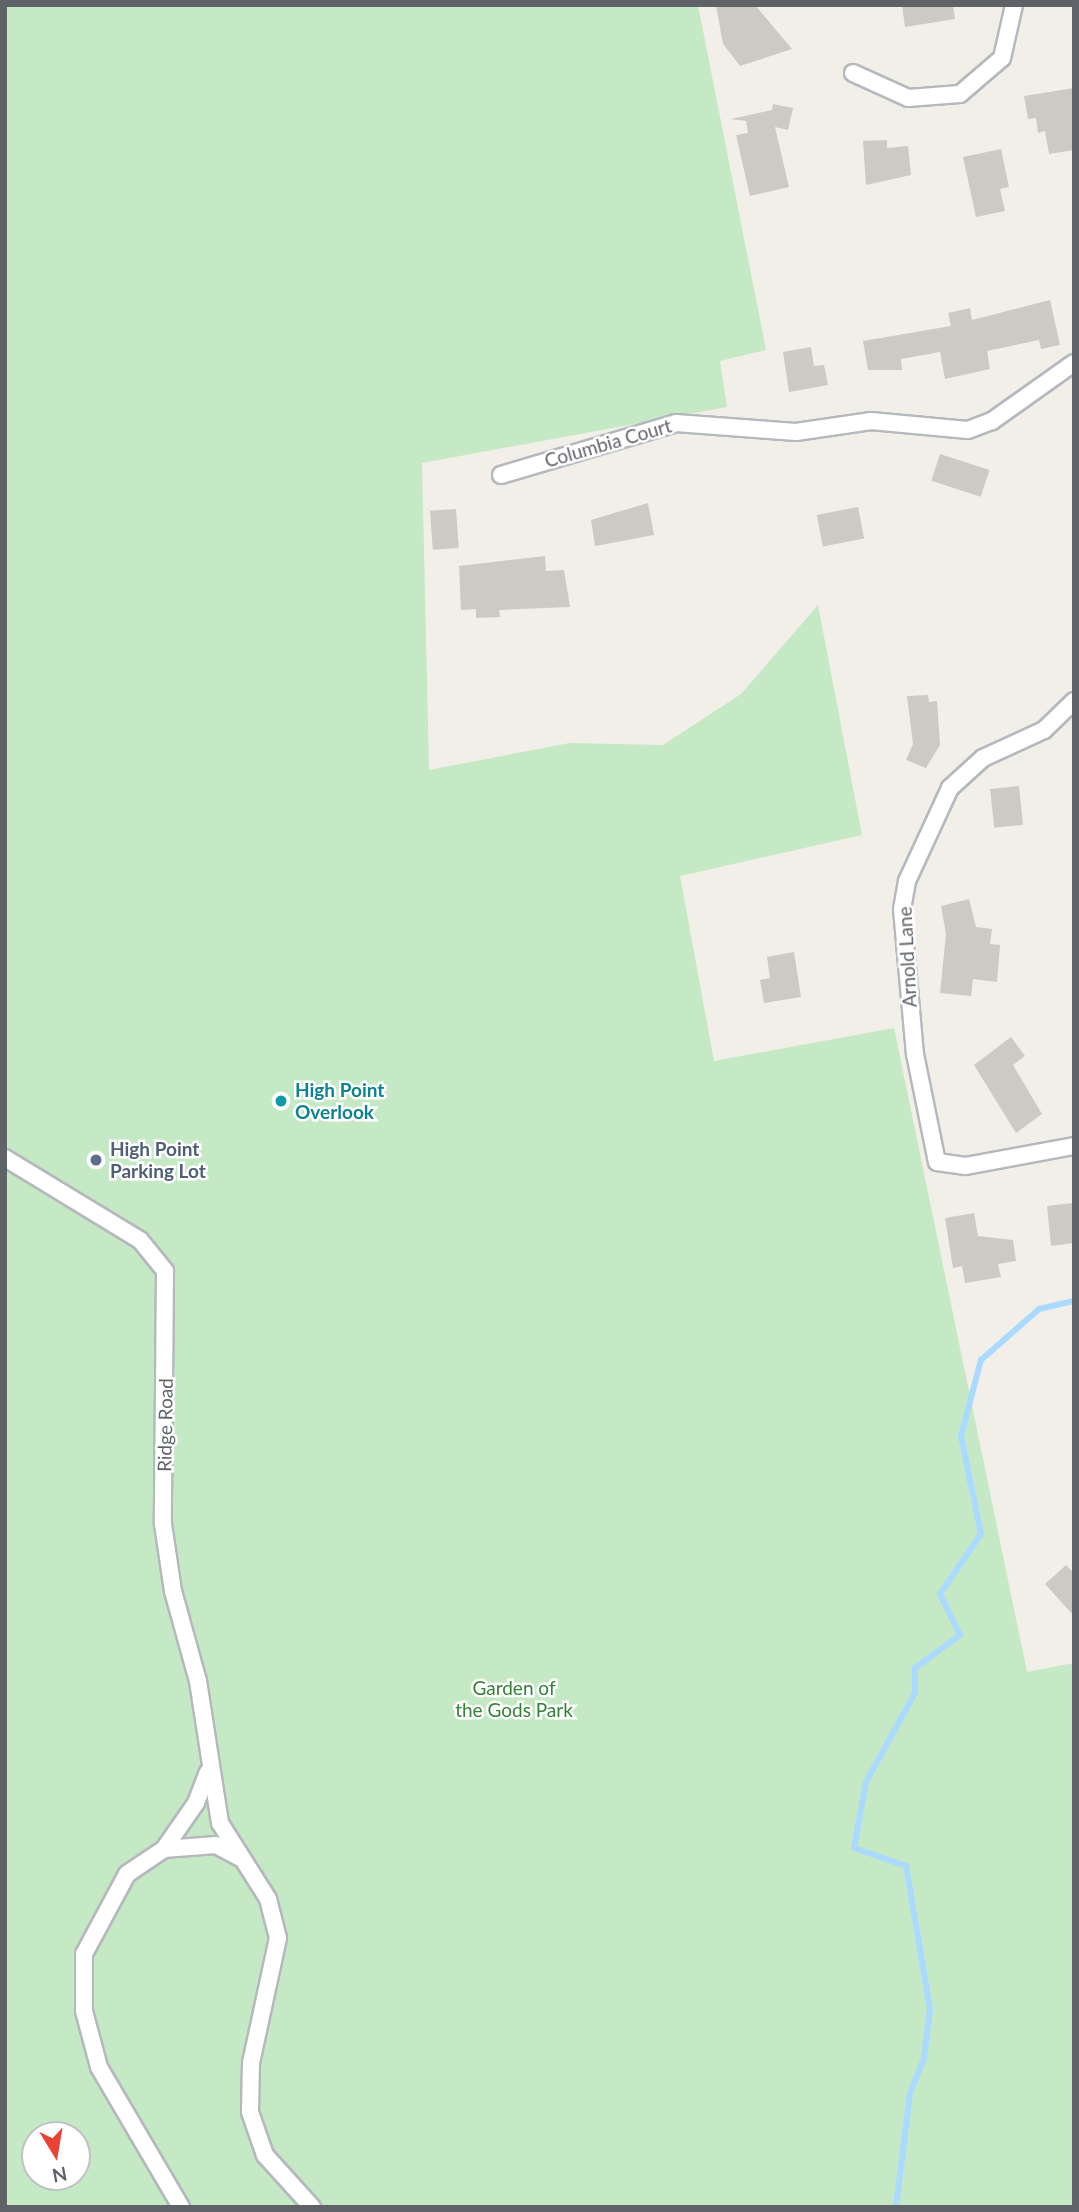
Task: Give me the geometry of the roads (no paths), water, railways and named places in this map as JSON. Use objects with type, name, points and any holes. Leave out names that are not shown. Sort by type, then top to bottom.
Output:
[{"type":"street","points":[[853,73],[908,98],[960,94],[1002,58],[1013,5]]},
{"type":"street","name":"Columbia Court","points":[[500,475],[676,423],[796,432],[871,421],[968,430],[992,421],[1074,363]]},
{"type":"street","name":"Arnold Lane","points":[[1074,701],[1044,730],[983,758],[950,788],[906,881],[903,943],[915,1054],[937,1162],[966,1167],[1074,1146]]},
{"type":"street","name":"Ridge Road","points":[[5,1158],[140,1240],[165,1272],[163,1524],[203,1705],[208,1772],[220,1822],[268,1899],[278,1938],[251,2063],[250,2112],[265,2155],[312,2207]]},
{"type":"street","name":"Ridge Road","points":[[163,1849],[196,1803],[208,1772]]},
{"type":"street","points":[[181,2207],[99,2067],[84,2011],[84,1954],[102,1911],[127,1874],[163,1849],[216,1845],[240,1858]]},
{"type":"waterway","points":[[896,2207],[910,2093],[924,2058],[930,2009],[906,1866],[854,1848],[866,1782],[915,1693],[915,1668],[960,1635],[940,1594],[981,1534],[961,1436],[981,1360],[1039,1309],[1074,1301]]},
{"type":"place","name":"High Point Overlook","points":[[281,1101]]},
{"type":"place","name":"High Point Parking Lot","points":[[96,1160]]},
{"type":"park label","name":"Garden of the Gods Park","points":[[514,1699]]}]
